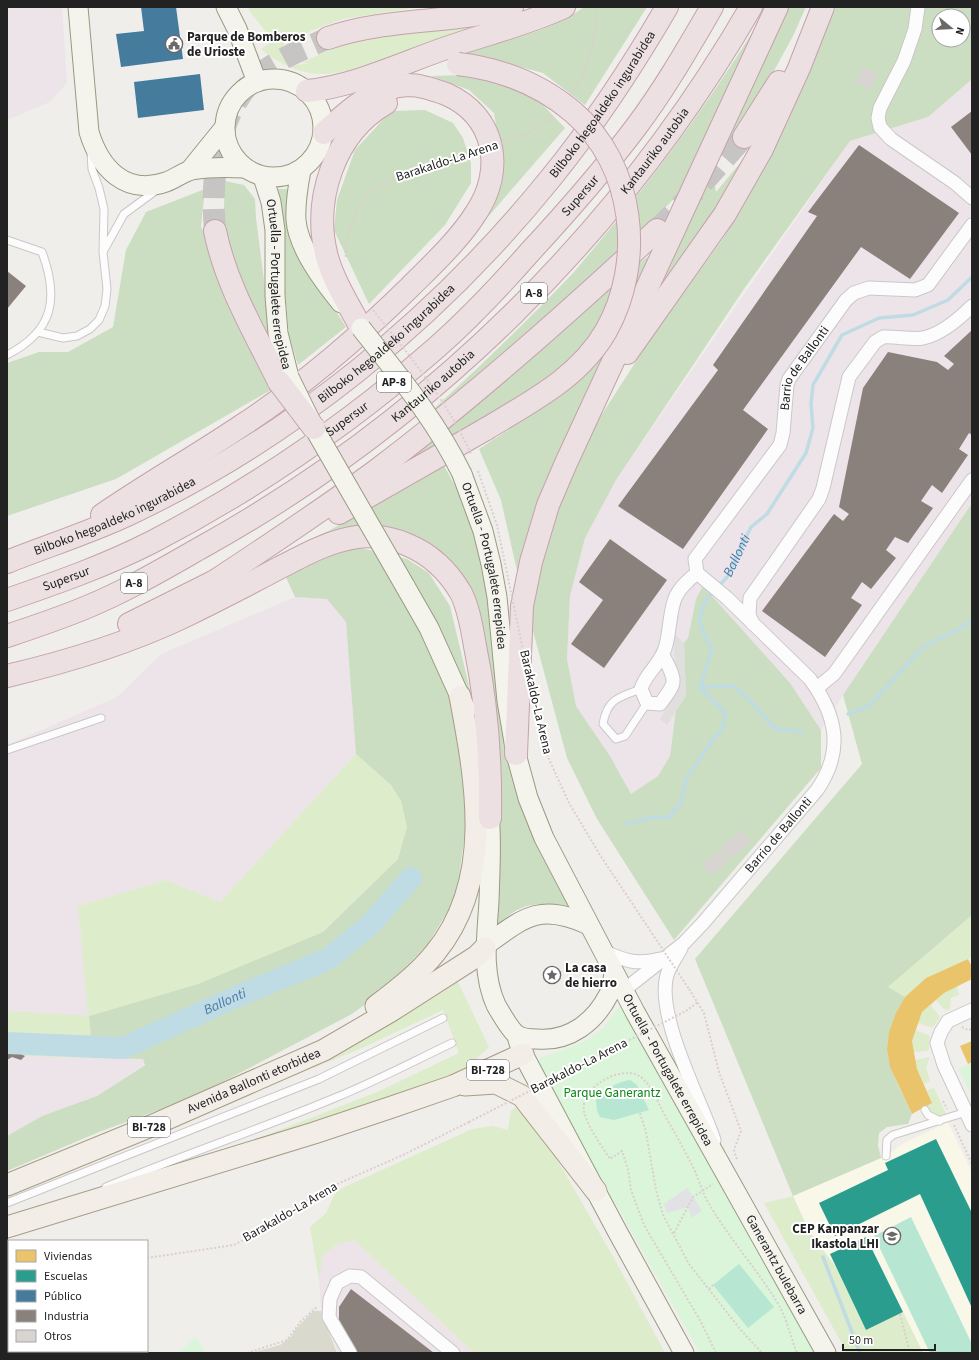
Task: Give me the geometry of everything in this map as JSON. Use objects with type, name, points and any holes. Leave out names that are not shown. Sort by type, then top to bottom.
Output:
[{"type":"highway","points":[[328,38],[346,32],[392,23],[456,17],[512,7]]},
{"type":"highway","points":[[307,91],[339,86],[447,47],[511,29],[564,7]]},
{"type":"highway","name":"Bilboko hegoaldeko ingurabidea","points":[[7,562],[132,513],[182,487],[255,444],[327,394],[405,331],[463,276],[512,224],[550,179],[610,98],[667,7]]},
{"type":"highway","name":"Supersur","points":[[7,600],[83,573],[151,542],[239,493],[349,418],[437,347],[498,287],[562,218],[637,126],[688,48],[712,7]]},
{"type":"highway","name":"Kantauriko autobia","points":[[7,636],[89,607],[256,518],[327,471],[416,402],[457,367],[523,305],[618,199],[662,142],[712,70],[751,7]]},
{"type":"highway","points":[[516,754],[522,606],[531,562],[548,505],[777,7]]},
{"type":"highway","points":[[744,137],[791,62],[817,7]]},
{"type":"highway","points":[[591,409],[618,367],[726,214],[762,149],[799,68],[823,7]]},
{"type":"highway","points":[[7,672],[124,627],[276,550],[389,483],[486,429],[554,387],[571,373],[590,353],[605,332],[619,304],[626,275],[630,248],[627,210],[620,184],[611,162],[596,138],[573,112],[527,82],[500,71],[458,64],[433,64],[365,77]]},
{"type":"highway","points":[[68,538],[139,490],[242,426],[309,377],[388,309],[465,228],[485,198],[492,174],[493,156],[490,140],[483,125],[474,112],[457,99],[439,92],[409,85],[384,91],[364,100],[324,133]]},
{"type":"highway","points":[[363,316],[334,276],[327,256],[323,232],[323,209],[326,185],[342,147],[356,127],[371,111],[389,101],[403,97],[439,92]]},
{"type":"highway","points":[[212,583],[378,469],[488,381],[607,277],[657,230]]},
{"type":"highway","points":[[215,231],[220,258],[232,287],[284,379],[314,428]]},
{"type":"highway","points":[[7,676],[64,663],[179,619],[308,553],[334,542],[358,537],[376,536],[400,542],[417,549],[434,560],[448,574],[462,595],[469,616],[482,677],[487,721],[491,770],[490,818]]},
{"type":"main road","points":[[288,1065],[370,1011],[407,982],[435,953],[456,921],[468,889],[475,856],[477,820],[474,779],[460,696]]},
{"type":"main road","name":"Avenida Ballonti etorbidea","points":[[7,1185],[151,1126],[324,1050],[391,1011],[476,956],[485,947]]},
{"type":"main road","name":"BI-728","points":[[7,1227],[28,1219],[314,1133],[453,1086],[523,1054]]},
{"type":"main road","points":[[453,1086],[496,1083],[522,1096],[596,1191]]},
{"type":"street","points":[[78,7],[89,132],[95,150],[101,161],[112,174],[137,184],[148,185],[166,182],[190,170],[226,167],[244,168],[263,177],[276,178],[289,176],[301,170],[315,156],[321,146],[324,133],[324,122],[321,110],[307,91],[296,84],[273,78],[257,82],[245,88],[234,99],[227,112],[224,128],[229,150],[244,168]]},
{"type":"street","points":[[226,7],[237,29],[257,82]]},
{"type":"street","points":[[918,7],[915,29],[904,61],[880,108],[878,118],[880,127],[891,139],[971,198]]},
{"type":"street","points":[[190,170],[224,128]]},
{"type":"street","name":"Ortuella - Portugalete errepidea","points":[[301,170],[296,207],[298,232],[324,282],[363,316],[452,453],[468,470],[491,564],[497,597],[508,701],[516,754],[528,798],[544,838],[589,925]]},
{"type":"street","name":"Ortuella - Portugalete errepidea","points":[[263,177],[272,202],[275,230],[275,296],[284,379]]},
{"type":"street","name":"Barrio de Ballonti","points":[[617,992],[684,943],[732,890],[817,790],[826,776],[833,754],[835,740],[831,714],[818,688],[727,598],[697,573],[695,559],[782,441],[787,385],[789,378],[846,300],[854,293],[869,288],[915,290],[928,285],[971,230]]},
{"type":"street","points":[[753,624],[749,615],[750,598],[819,499],[823,488],[849,378],[875,342],[883,337],[922,338],[934,335],[956,321],[972,306]]},
{"type":"street","points":[[314,428],[429,628],[460,696],[476,737],[490,818],[489,901],[485,947],[490,987],[497,1006],[516,1034],[523,1054],[620,1238],[684,1353]]},
{"type":"street","points":[[818,688],[834,674],[972,480]]},
{"type":"street","points":[[663,655],[674,677],[673,686],[660,704],[647,703],[641,689],[644,680],[663,655],[673,599],[685,582],[697,573]]},
{"type":"street","points":[[727,598],[740,599],[756,589]]},
{"type":"street","points":[[485,947],[512,926],[533,916],[548,913],[560,914],[589,925],[603,951],[629,962],[645,963],[664,959]]},
{"type":"street","points":[[684,943],[667,973],[665,999],[675,1043],[729,1167]]},
{"type":"street","name":"Ortuella - Portugalete errepidea","points":[[603,951],[614,973],[617,992],[729,1167]]},
{"type":"street","points":[[523,1054],[550,1040],[568,1035],[583,1026],[617,992]]},
{"type":"street","points":[[972,1010],[948,1021],[941,1032],[937,1043],[944,1065],[972,1125]]},
{"type":"street","points":[[516,1034],[523,1038],[550,1040]]},
{"type":"street","name":"Ganerantz bulebarra","points":[[729,1167],[826,1353]]},
{"type":"street","points":[[350,1353],[329,1317],[330,1299],[337,1283],[350,1276],[361,1277],[453,1353]]},
{"type":"lane","points":[[38,332],[63,338],[77,336],[90,330],[99,320],[105,306],[107,289],[103,252],[104,208],[92,169],[89,132]]},
{"type":"lane","points":[[103,252],[124,214],[166,182]]},
{"type":"lane","points":[[7,240],[42,252],[50,273],[52,291],[50,307],[38,332],[30,342],[7,355]]},
{"type":"lane","points":[[641,689],[616,698],[605,711],[603,724],[616,739],[625,736],[647,703]]},
{"type":"lane","points":[[7,750],[100,718]]},
{"type":"lane","name":"Avenida Ballonti etorbidea","points":[[7,1203],[319,1079],[443,1018]]},
{"type":"lane","points":[[100,1189],[158,1165],[225,1142],[338,1097],[452,1043]]},
{"type":"lane","points":[[925,1110],[928,1115],[940,1121]]},
{"type":"lane","points":[[886,1156],[886,1144],[889,1137],[907,1129],[940,1121],[966,1112]]},
{"type":"lane","points":[[28,1219],[93,1192]]},
{"type":"path","points":[[569,95],[579,83],[589,60],[598,7]]},
{"type":"path","name":"Barakaldo-La Arena","points":[[346,259],[344,247],[356,211],[368,196],[384,182],[406,172],[518,138],[550,120],[554,114]]},
{"type":"path","points":[[363,316],[419,368],[443,403],[472,458]]},
{"type":"path","name":"Barakaldo-La Arena","points":[[148,1258],[234,1245],[277,1222],[304,1202],[335,1185],[403,1155],[469,1122],[686,1011],[698,1002],[630,901],[580,822],[569,803],[543,746],[497,524],[468,470]]},
{"type":"path","points":[[698,1002],[704,1013],[719,1072],[741,1131],[729,1167]]},
{"type":"path","points":[[958,1025],[968,1030],[972,1029]]},
{"type":"path","points":[[716,1353],[702,1322],[644,1225],[631,1190],[628,1169],[622,1151],[610,1159],[592,1129],[584,1111],[586,1096],[591,1090],[607,1079],[627,1072],[643,1078],[652,1091],[694,1169],[707,1202],[778,1304],[788,1326],[797,1353]]},
{"type":"path","points":[[943,1100],[972,1164]]},
{"type":"path","points":[[640,1113],[646,1132],[656,1190],[663,1215],[674,1233],[689,1264],[762,1353]]},
{"type":"path","points":[[674,1233],[693,1197],[703,1191]]},
{"type":"path","points":[[709,1289],[713,1285]]},
{"type":"path","points":[[247,1353],[287,1340],[310,1313],[320,1304],[330,1299]]},
{"type":"path","points":[[900,1314],[910,1353]]},
{"type":"shaded area","points":[[7,7],[62,7],[67,83],[50,102],[7,120]]},
{"type":"shaded area","points":[[972,74],[972,503],[821,730],[790,683],[696,599],[688,638],[686,696],[676,709],[670,756],[658,776],[631,794],[610,756],[576,706],[567,659],[570,596],[585,538],[616,480],[850,141],[928,117]]},
{"type":"shaded area","points":[[295,597],[327,599],[346,622],[356,754],[220,902],[166,880],[78,906],[93,1058],[143,1059],[145,1064],[97,1096],[42,1116],[7,1136],[7,743],[12,743],[117,697],[161,654]]},
{"type":"shaded area","points":[[674,633],[684,643],[686,696],[667,725],[660,719],[675,693]]},
{"type":"shaded area","name":"CEP Kanpanzar Ikastola LHI","points":[[948,1122],[972,1173],[972,1353],[923,1353],[903,1312],[866,1330],[828,1258],[809,1231],[793,1196],[886,1156],[902,1144]]},
{"type":"shaded area","points":[[687,1188],[702,1210],[692,1218],[688,1207],[667,1213],[664,1204]]},
{"type":"shaded area","points":[[354,1240],[474,1353],[338,1353],[321,1311],[319,1280],[323,1255],[336,1245]]},
{"type":"shaded area","points":[[313,1311],[321,1311],[337,1353],[251,1353],[280,1345],[292,1336],[295,1330]]},
{"type":"green space","points":[[251,7],[420,7],[343,19],[311,31],[285,47],[294,31],[281,49],[294,65],[310,63],[302,63],[341,44],[378,35],[522,17],[425,44],[357,68],[330,74],[319,74],[303,72],[288,66],[273,58],[261,49],[273,41],[248,9]]},
{"type":"green space","points":[[584,7],[647,7],[585,105],[543,73],[487,58],[451,53],[520,37],[554,24]]},
{"type":"green space","points":[[768,7],[684,189],[619,253],[575,292],[401,439],[510,337],[573,273],[656,172],[676,145],[733,63]]},
{"type":"green space","points":[[788,7],[806,7],[793,36],[758,100],[720,153],[769,45]]},
{"type":"green space","points":[[836,7],[972,7],[972,79],[928,117],[850,141],[744,289],[616,480],[585,538],[570,596],[567,659],[576,706],[610,756],[631,794],[658,776],[670,756],[676,709],[686,696],[684,643],[688,638],[696,599],[703,586],[790,683],[821,730],[821,768],[674,940],[597,819],[567,758],[533,631],[531,601],[552,519],[595,425],[653,335],[722,240],[747,199]]},
{"type":"green space","points":[[466,75],[505,86],[538,100],[565,128],[468,240],[502,161],[494,113],[469,90],[431,76]]},
{"type":"green space","points":[[775,107],[756,153],[634,334],[703,187],[714,180],[716,192],[750,151],[747,148]]},
{"type":"green space","points":[[425,110],[453,123],[463,138],[471,163],[471,183],[445,225],[369,304],[334,230],[337,200],[355,150],[391,111]]},
{"type":"green space","points":[[225,181],[244,185],[255,199],[256,218],[273,351],[242,293],[223,231]]},
{"type":"green space","points":[[205,189],[201,226],[271,390],[116,479],[7,516],[7,363],[39,352],[68,352],[113,327],[126,250],[146,212]]},
{"type":"green space","points":[[275,189],[287,189],[289,229],[296,249],[346,327],[298,365],[289,335]]},
{"type":"green space","points":[[654,252],[520,584],[501,500],[479,449],[554,400],[582,376],[634,267]]},
{"type":"green space","points":[[614,282],[605,312],[586,344],[545,386],[378,478]]},
{"type":"green space","points":[[444,466],[463,500],[481,561],[490,602],[521,805],[554,879],[572,909],[551,904],[532,905],[514,912],[497,926],[499,833],[457,572],[451,561],[428,544],[406,535],[282,557]]},
{"type":"green space","points":[[972,503],[972,915],[888,987],[905,997],[890,1030],[888,1056],[891,1069],[912,1114],[908,1124],[887,1127],[879,1133],[878,1145],[881,1158],[793,1196],[695,959],[862,764],[843,695]]},
{"type":"green space","points":[[357,547],[407,559],[429,573],[450,606],[474,707],[462,745],[466,825],[456,898],[427,945],[379,994],[352,1014],[194,1097],[99,1132],[7,1171],[7,1136],[42,1116],[97,1096],[145,1065],[143,1059],[93,1058],[89,1016],[198,984],[323,932],[398,859],[407,827],[401,801],[391,785],[356,754],[346,622],[327,599],[295,597],[284,573]]},
{"type":"green space","points":[[356,754],[391,785],[401,801],[407,827],[398,859],[323,932],[198,984],[89,1016],[93,1058],[25,1056],[7,1048],[7,1011],[88,1016],[78,906],[166,880],[220,902]]},
{"type":"green space","points":[[972,915],[972,957],[926,978],[905,997],[888,987]]},
{"type":"green space","points":[[458,982],[489,1047],[459,1075],[228,1150],[377,1092],[459,1053],[443,1010],[362,1048],[245,1096],[407,1014]]},
{"type":"green space","points":[[957,986],[959,995],[951,998],[950,1009],[945,1010],[936,1000],[944,993]]},
{"type":"green space","name":"Parque Ganerantz","points":[[623,1001],[814,1353],[700,1353],[536,1064],[541,1057],[564,1050],[587,1040],[603,1028]]},
{"type":"green space","points":[[931,1005],[940,1017],[934,1026],[930,1027],[918,1023],[922,1012]]},
{"type":"green space","points":[[916,1030],[930,1036],[929,1049],[927,1051],[914,1052],[912,1041]]},
{"type":"green space","points":[[930,1057],[926,1067],[930,1081],[924,1084],[917,1069],[915,1060]]},
{"type":"green space","points":[[972,1062],[972,1096],[958,1069]]},
{"type":"green space","points":[[630,1080],[637,1085],[649,1110],[614,1120],[600,1117],[597,1110],[596,1100],[611,1087]]},
{"type":"green space","points":[[934,1088],[946,1114],[939,1117],[933,1115],[924,1107],[932,1103],[927,1090]]},
{"type":"green space","points":[[520,1106],[532,1116],[615,1260],[665,1353],[474,1353],[354,1240],[336,1245],[323,1255],[319,1280],[310,1227],[326,1213],[336,1191],[472,1129],[493,1126],[508,1130],[511,1110]]},
{"type":"green space","points":[[793,1196],[809,1231],[836,1267],[866,1330],[903,1312],[923,1353],[847,1353],[764,1203]]},
{"type":"green space","points":[[911,1217],[972,1344],[972,1353],[930,1353],[874,1236]]},
{"type":"green space","points":[[739,1264],[774,1307],[748,1328],[713,1285]]},
{"type":"green space","points":[[196,1337],[205,1353],[177,1353]]},
{"type":"green space","points":[[8,1339],[8,1352],[120,1353],[7,1353]]},
{"type":"building: Viviendas","points":[[968,959],[972,967],[972,979],[944,993],[922,1012],[912,1041],[917,1069],[932,1103],[912,1114],[890,1067],[887,1049],[889,1032],[896,1013],[905,997],[926,978]]},
{"type":"building: Viviendas","points":[[972,1041],[972,1062],[968,1064],[960,1046]]},
{"type":"building: Escuelas","points":[[936,1139],[972,1213],[972,1308],[920,1194],[835,1236],[819,1203],[888,1170],[885,1163]]},
{"type":"building: Escuelas","points":[[866,1237],[903,1312],[866,1330],[830,1254]]},
{"type":"building: Público","points":[[141,7],[176,7],[183,59],[121,67],[116,34],[144,31]]},
{"type":"building: Público","points":[[200,74],[204,110],[138,118],[134,82]]},
{"type":"building: Industria","points":[[972,111],[972,155],[951,127]]},
{"type":"building: Industria","points":[[859,145],[959,213],[910,279],[861,247],[743,410],[768,429],[683,549],[618,506],[718,370],[713,365],[817,216],[808,212]]},
{"type":"building: Industria","points":[[7,271],[26,286],[7,309]]},
{"type":"building: Industria","points":[[972,330],[972,435],[969,433],[959,449],[968,455],[942,493],[932,485],[921,501],[933,508],[908,543],[895,537],[886,550],[896,558],[871,589],[862,582],[851,598],[862,605],[825,657],[762,611],[834,514],[843,521],[849,514],[839,507],[863,388],[888,352],[937,362],[948,370],[954,364],[944,356]]},
{"type":"building: Industria","points":[[610,539],[667,580],[604,668],[571,644],[603,600],[579,582]]},
{"type":"building: Industria","points":[[7,1048],[25,1056],[21,1060],[12,1057],[7,1060]]},
{"type":"building: Industria","points":[[351,1289],[434,1353],[354,1353],[339,1322],[339,1307]]},
{"type":"building: Otros","points":[[863,67],[878,74],[871,90],[855,82]]},
{"type":"building: Otros","points":[[740,830],[751,841],[731,859],[721,848]]},
{"type":"building: Otros","points":[[721,850],[729,861],[710,875],[702,863]]},
{"type":"waterway","name":"Ballonti","points":[[718,587],[727,577],[751,527],[767,514],[806,453],[813,428],[811,404],[813,385],[842,335],[879,318],[913,315],[948,300],[972,277]]},
{"type":"waterway","name":"Ballonti","points":[[626,824],[656,817],[668,818],[681,803],[686,779],[711,742],[722,729],[726,714],[700,687],[712,650],[701,627],[701,613],[707,599],[714,591]]},
{"type":"waterway","points":[[848,714],[869,706],[923,647],[965,626],[972,620]]},
{"type":"waterway","points":[[701,687],[734,686],[753,703],[775,729],[803,732]]},
{"type":"waterway","name":"Ballonti","points":[[7,1043],[123,1048],[238,996],[328,959],[371,924],[411,878]]},
{"type":"waterway","points":[[823,1257],[860,1353]]},
{"type":"tunnel","points":[[215,231],[214,184],[217,160],[222,137],[230,115],[241,94],[257,77],[276,63],[328,38]]},
{"type":"tunnel","points":[[657,230],[701,185],[744,137]]},
{"type":"place","name":"Parque de Bomberos de Urioste","points":[[174,44]]},
{"type":"place","name":"La casa de hierro","points":[[552,975]]},
{"type":"place","name":"CEP Kanpanzar Ikastola LHI","points":[[892,1236]]}]
